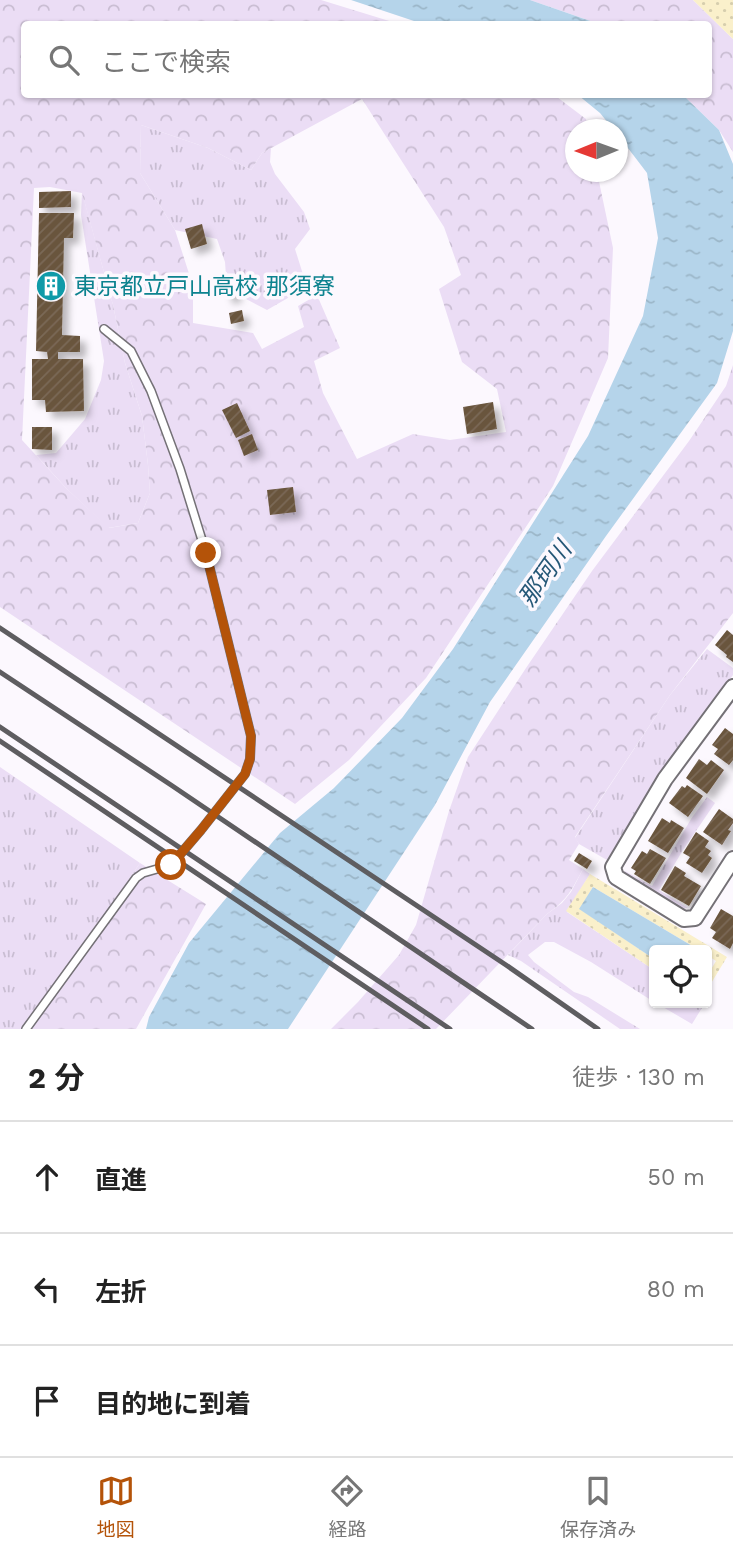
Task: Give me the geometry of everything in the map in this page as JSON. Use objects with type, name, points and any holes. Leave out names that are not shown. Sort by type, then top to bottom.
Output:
[{"type":"street","points":[[733,687],[665,779],[612,867],[617,877],[684,919],[695,918],[733,859]]},
{"type":"street","points":[[720,705],[733,715]]},
{"type":"lane","points":[[26,1029],[136,878],[143,873],[171,865],[245,774],[250,759],[251,736],[206,553],[180,469],[151,391],[131,351],[104,328]]},
{"type":"green space","points":[[0,0],[321,0],[389,21],[21,21],[21,98],[558,98],[586,119],[565,119],[565,182],[599,182],[613,248],[608,358],[553,486],[426,678],[349,760],[295,804],[0,607]],"holes":[[[362,99],[444,227],[461,275],[439,289],[462,362],[497,389],[506,432],[450,440],[413,434],[357,459],[323,393],[314,361],[340,348],[317,295],[298,306],[304,327],[262,349],[253,333],[193,323],[193,286],[175,230],[140,173],[141,125],[208,148],[251,170],[262,153]],[[50,187],[82,193],[113,305],[125,363],[142,416],[150,493],[138,523],[109,528],[66,488],[22,440],[34,188]]]},
{"type":"green space","points":[[530,0],[693,0],[733,39],[733,152],[719,130],[686,98],[712,98],[712,21],[590,21]]},
{"type":"green space","points":[[141,125],[208,148],[251,170],[262,153],[271,148],[270,162],[275,174],[304,212],[310,229],[295,249],[307,287],[267,310],[246,299],[226,276],[225,262],[217,239],[175,230],[140,173]]},
{"type":"green space","points":[[82,192],[113,305],[125,363],[142,416],[148,465],[150,493],[138,523],[108,528],[36,455],[56,453],[85,419],[101,380],[104,361],[81,215]]},
{"type":"green space","points":[[733,365],[733,613],[670,695],[575,837],[579,844],[569,860],[583,869],[572,889],[436,1029],[331,1029],[399,955],[416,925],[449,811],[468,757],[592,571],[689,441],[726,386]]},
{"type":"green space","points":[[707,649],[733,668],[733,675],[658,775],[607,860],[579,844],[575,838],[670,695]]},
{"type":"green space","points":[[0,767],[140,863],[27,1029],[0,1029]]},
{"type":"green space","points":[[707,797],[715,803],[659,890],[688,908],[680,909],[627,878],[624,873],[625,871],[652,886]]},
{"type":"green space","points":[[140,863],[206,904],[136,1029],[27,1029]]},
{"type":"green space","points":[[583,869],[590,874],[567,912],[649,967],[649,999],[554,942],[545,942],[528,955],[574,992],[588,997],[640,1029],[620,1029],[521,961],[508,955],[571,892]]},
{"type":"green space","points":[[665,1008],[702,1008],[692,1024]]},
{"type":"sand","points":[[693,0],[733,0],[733,39]]},
{"type":"sand","points":[[590,874],[707,945],[691,945],[593,887],[580,909],[649,956],[649,967],[566,911]]},
{"type":"sand","points":[[712,948],[727,957],[712,982],[712,968],[716,961],[712,958]]},
{"type":"water","points":[[351,0],[530,0],[590,21],[414,21]]},
{"type":"water","name":"那珂川","points":[[582,98],[686,98],[719,130],[733,164],[733,331],[717,383],[490,702],[435,805],[288,1029],[146,1029],[149,1017],[189,943],[280,833],[334,788],[402,718],[453,649],[588,436],[643,316],[658,238],[647,173],[628,148],[628,119],[605,119]]},
{"type":"water","points":[[593,887],[691,945],[649,945],[649,956],[579,909]]},
{"type":"building","points":[[71,191],[71,207],[39,208],[39,192]]},
{"type":"building","name":"東京都立戸山高校 那須寮","points":[[39,213],[74,213],[73,238],[64,238],[62,335],[80,336],[80,352],[58,352],[58,359],[83,359],[84,411],[46,412],[45,400],[32,400],[32,359],[48,359],[47,352],[36,351]]},
{"type":"building","points":[[202,224],[207,244],[191,249],[185,229]]},
{"type":"building","points":[[233,283],[236,296],[227,298],[224,285]]},
{"type":"building","points":[[242,310],[244,321],[231,324],[229,313]]},
{"type":"building","points":[[493,402],[497,429],[467,434],[463,407]]},
{"type":"building","points":[[237,403],[250,431],[236,438],[222,410]]},
{"type":"building","points":[[32,427],[52,427],[52,450],[32,449]]},
{"type":"building","points":[[252,434],[258,450],[244,456],[238,440]]},
{"type":"building","points":[[293,487],[296,512],[270,515],[267,490]]},
{"type":"building","points":[[727,630],[733,635],[733,662],[715,645]]},
{"type":"building","points":[[725,728],[733,734],[733,760],[729,765],[714,754],[718,749],[712,745]]},
{"type":"building","points":[[699,759],[707,765],[711,760],[724,770],[707,794],[686,778]]},
{"type":"building","points":[[687,785],[703,796],[688,817],[669,803],[682,786],[685,788]]},
{"type":"building","points":[[719,809],[733,819],[728,830],[731,831],[722,845],[703,832]]},
{"type":"building","points":[[662,818],[684,828],[668,853],[648,841]]},
{"type":"building","points":[[696,832],[709,841],[705,847],[711,851],[708,855],[712,858],[702,873],[686,863],[690,857],[683,853]]},
{"type":"building","points":[[650,849],[666,858],[650,884],[634,874],[636,871],[631,868],[642,851],[647,854]]},
{"type":"building","points":[[579,853],[592,861],[587,869],[574,861]]},
{"type":"building","points":[[675,866],[686,873],[684,876],[701,886],[689,906],[661,890]]},
{"type":"building","points":[[721,909],[733,916],[733,943],[730,949],[712,938],[716,932],[710,928]]},
{"type":"railway","points":[[0,628],[598,1029]]},
{"type":"railway","points":[[0,672],[532,1029]]},
{"type":"railway","points":[[0,727],[450,1029]]},
{"type":"railway","points":[[0,741],[428,1029]]},
{"type":"place","name":"東京都立戸山高校 那須寮","points":[[51,286]]},
{"type":"route","points":[[171,865],[245,774],[250,759],[251,736],[206,553]]}]
